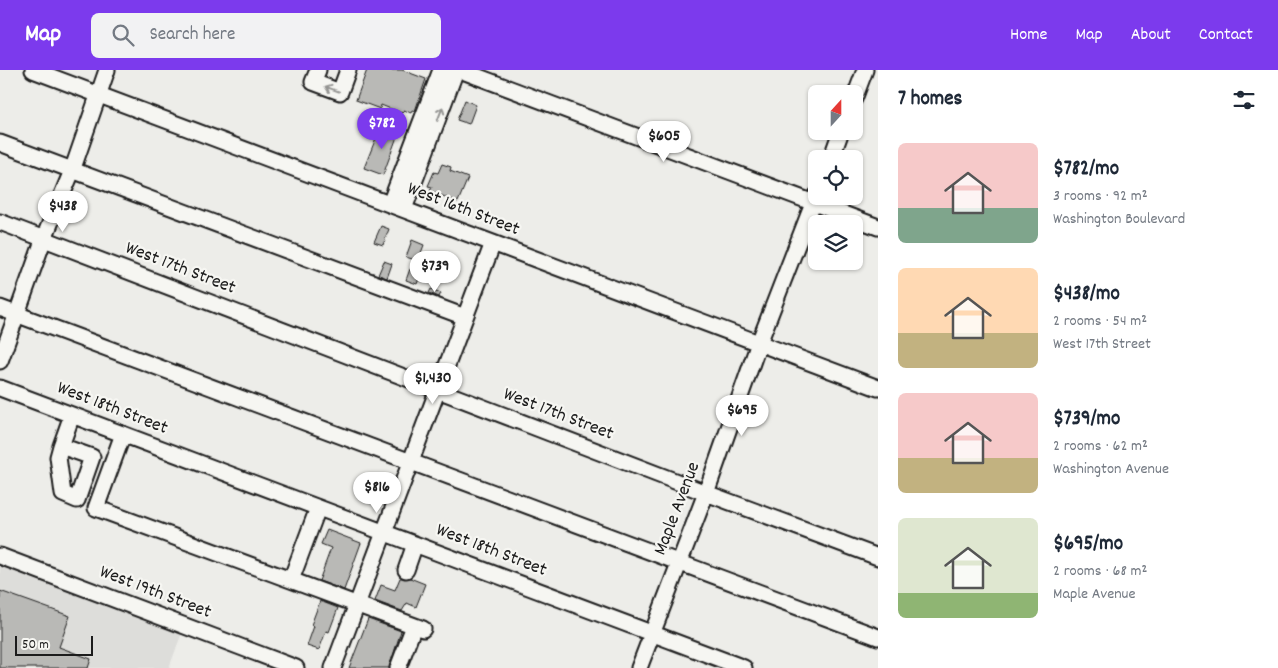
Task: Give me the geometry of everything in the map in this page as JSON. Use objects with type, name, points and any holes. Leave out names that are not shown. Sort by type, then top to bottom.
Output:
[{"type":"street","name":"West 16th Street","points":[[33,70],[878,388]]},
{"type":"street","points":[[0,361],[44,238],[72,171],[107,70]]},
{"type":"street","points":[[318,70],[313,82],[340,92],[348,70]]},
{"type":"street","points":[[397,206],[441,70]]},
{"type":"street","points":[[397,206],[456,70]]},
{"type":"street","points":[[460,70],[808,197]]},
{"type":"street","points":[[859,85],[865,70]]},
{"type":"street","points":[[0,143],[465,317]]},
{"type":"street","name":"Maple Avenue","points":[[639,668],[706,494],[759,344],[813,205]]},
{"type":"street","points":[[827,205],[878,227]]},
{"type":"street","name":"West 17th Street","points":[[0,222],[706,494],[878,557]]},
{"type":"street","points":[[334,668],[493,243]]},
{"type":"street","points":[[0,308],[878,637]]},
{"type":"street","name":"West 18th Street","points":[[0,388],[744,668]]},
{"type":"street","points":[[72,415],[58,457],[63,494],[418,628],[398,668]]},
{"type":"street","points":[[96,508],[123,434]]},
{"type":"street","points":[[61,446],[92,457],[77,500]]},
{"type":"street","points":[[291,580],[318,508]]},
{"type":"street","points":[[406,570],[416,544]]},
{"type":"street","name":"West 19th Street","points":[[0,556],[296,668]]},
{"type":"shaded area","points":[[0,561],[183,630],[169,668],[0,668]]},
{"type":"building","points":[[367,70],[402,70],[426,79],[415,111],[412,110],[411,113],[404,110],[401,113],[381,105],[380,109],[356,100]]},
{"type":"building","points":[[465,100],[476,105],[469,124],[457,120]]},
{"type":"building","points":[[382,123],[397,129],[395,133],[398,134],[383,175],[364,168]]},
{"type":"building","points":[[442,164],[451,167],[450,171],[468,178],[458,202],[430,191],[432,187],[428,186],[434,172],[438,173]]},
{"type":"building","points":[[381,226],[389,229],[383,245],[374,242]]},
{"type":"building","points":[[412,240],[424,245],[418,261],[406,257]]},
{"type":"building","points":[[447,259],[457,263],[452,276],[442,272]]},
{"type":"building","points":[[384,261],[392,264],[387,278],[378,275]]},
{"type":"building","points":[[410,269],[421,273],[417,284],[406,280]]},
{"type":"building","points":[[431,289],[441,293],[439,297],[429,293]]},
{"type":"building","points":[[327,530],[361,543],[344,590],[319,581],[331,548],[321,544]]},
{"type":"building","points":[[400,578],[410,578],[425,584],[416,607],[407,603],[402,611],[375,601],[381,585],[395,590]]},
{"type":"building","points":[[0,591],[70,616],[59,647],[91,659],[88,668],[0,668]]},
{"type":"building","points":[[320,601],[338,608],[329,632],[326,631],[319,650],[307,646],[314,626],[311,625]]},
{"type":"building","points":[[368,619],[401,631],[389,668],[349,668]]}]
